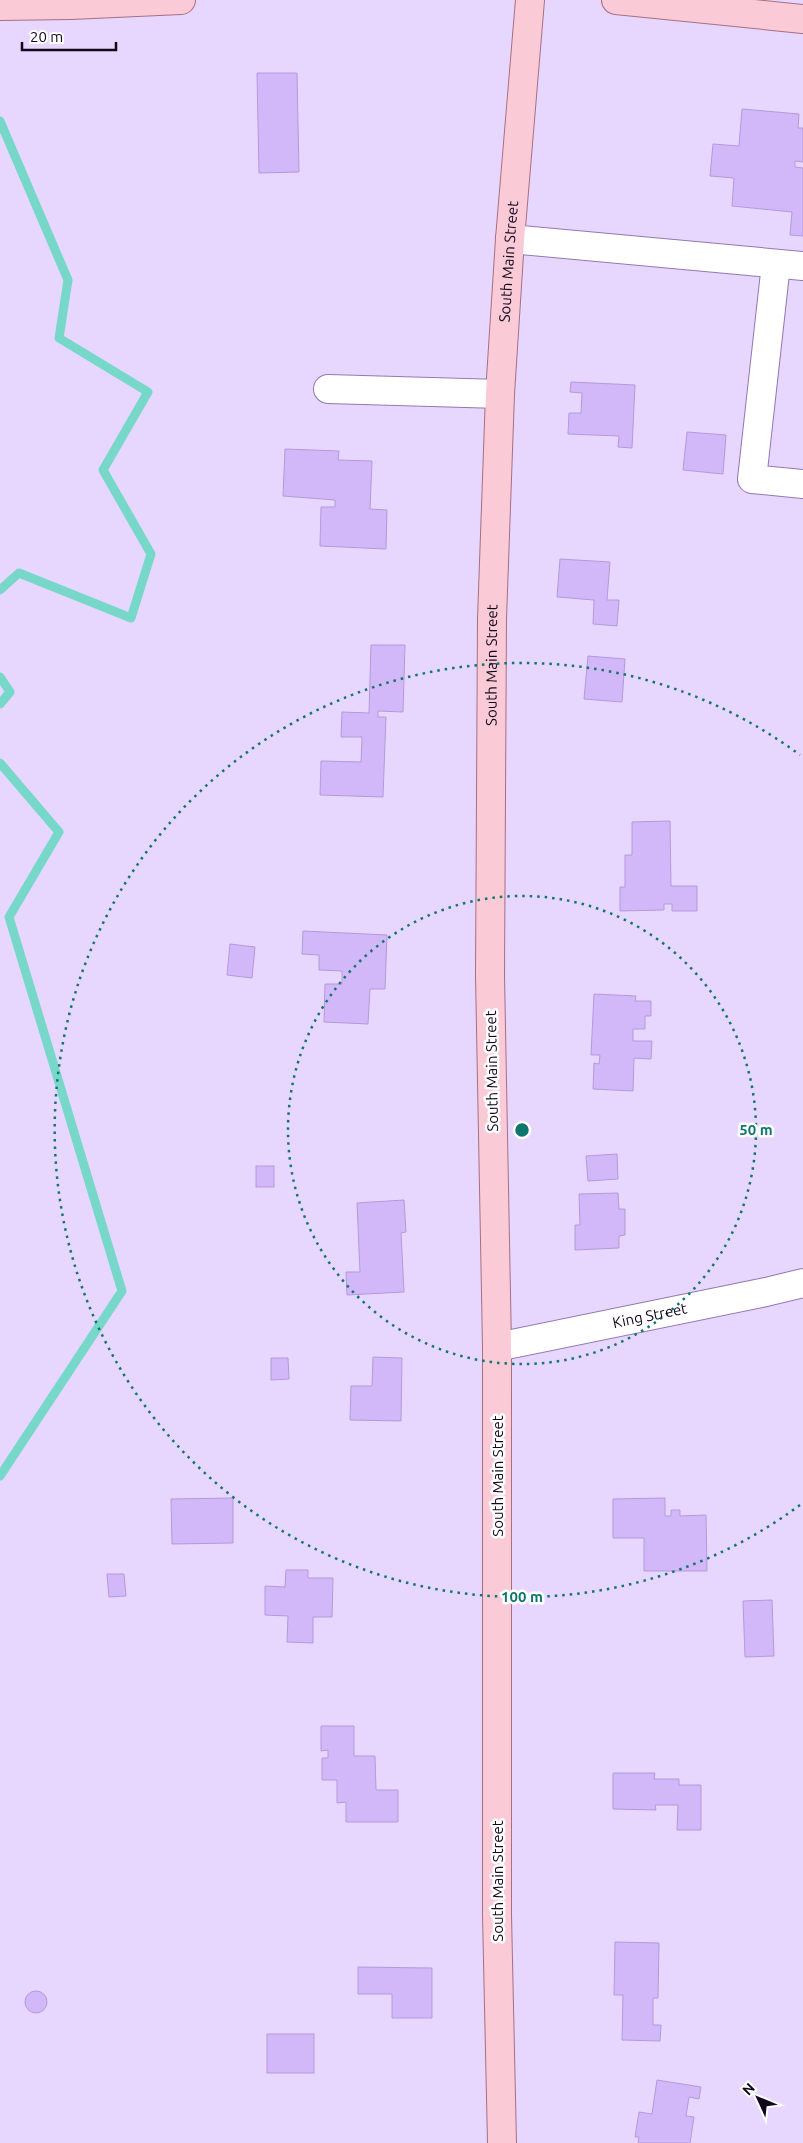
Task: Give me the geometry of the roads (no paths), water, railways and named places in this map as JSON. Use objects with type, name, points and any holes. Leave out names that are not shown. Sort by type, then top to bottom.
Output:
[{"type":"main road","points":[[0,6],[181,0]]},
{"type":"main road","name":"South Main Street","points":[[502,2143],[497,1915],[497,1347],[490,975],[492,619],[500,394],[510,239],[530,0]]},
{"type":"main road","points":[[616,0],[803,20]]},
{"type":"street","points":[[510,239],[803,266]]},
{"type":"street","points":[[776,264],[752,479],[803,484]]},
{"type":"street","points":[[328,389],[500,394]]},
{"type":"street","name":"King Street","points":[[497,1347],[803,1283]]},
{"type":"waterway","points":[[0,121],[68,280],[59,338],[148,392],[103,470],[151,554],[131,618],[19,573],[0,590]]},
{"type":"waterway","points":[[0,677],[10,692],[0,704]]},
{"type":"waterway","points":[[0,763],[59,832],[9,917],[122,1291],[0,1476]]}]
